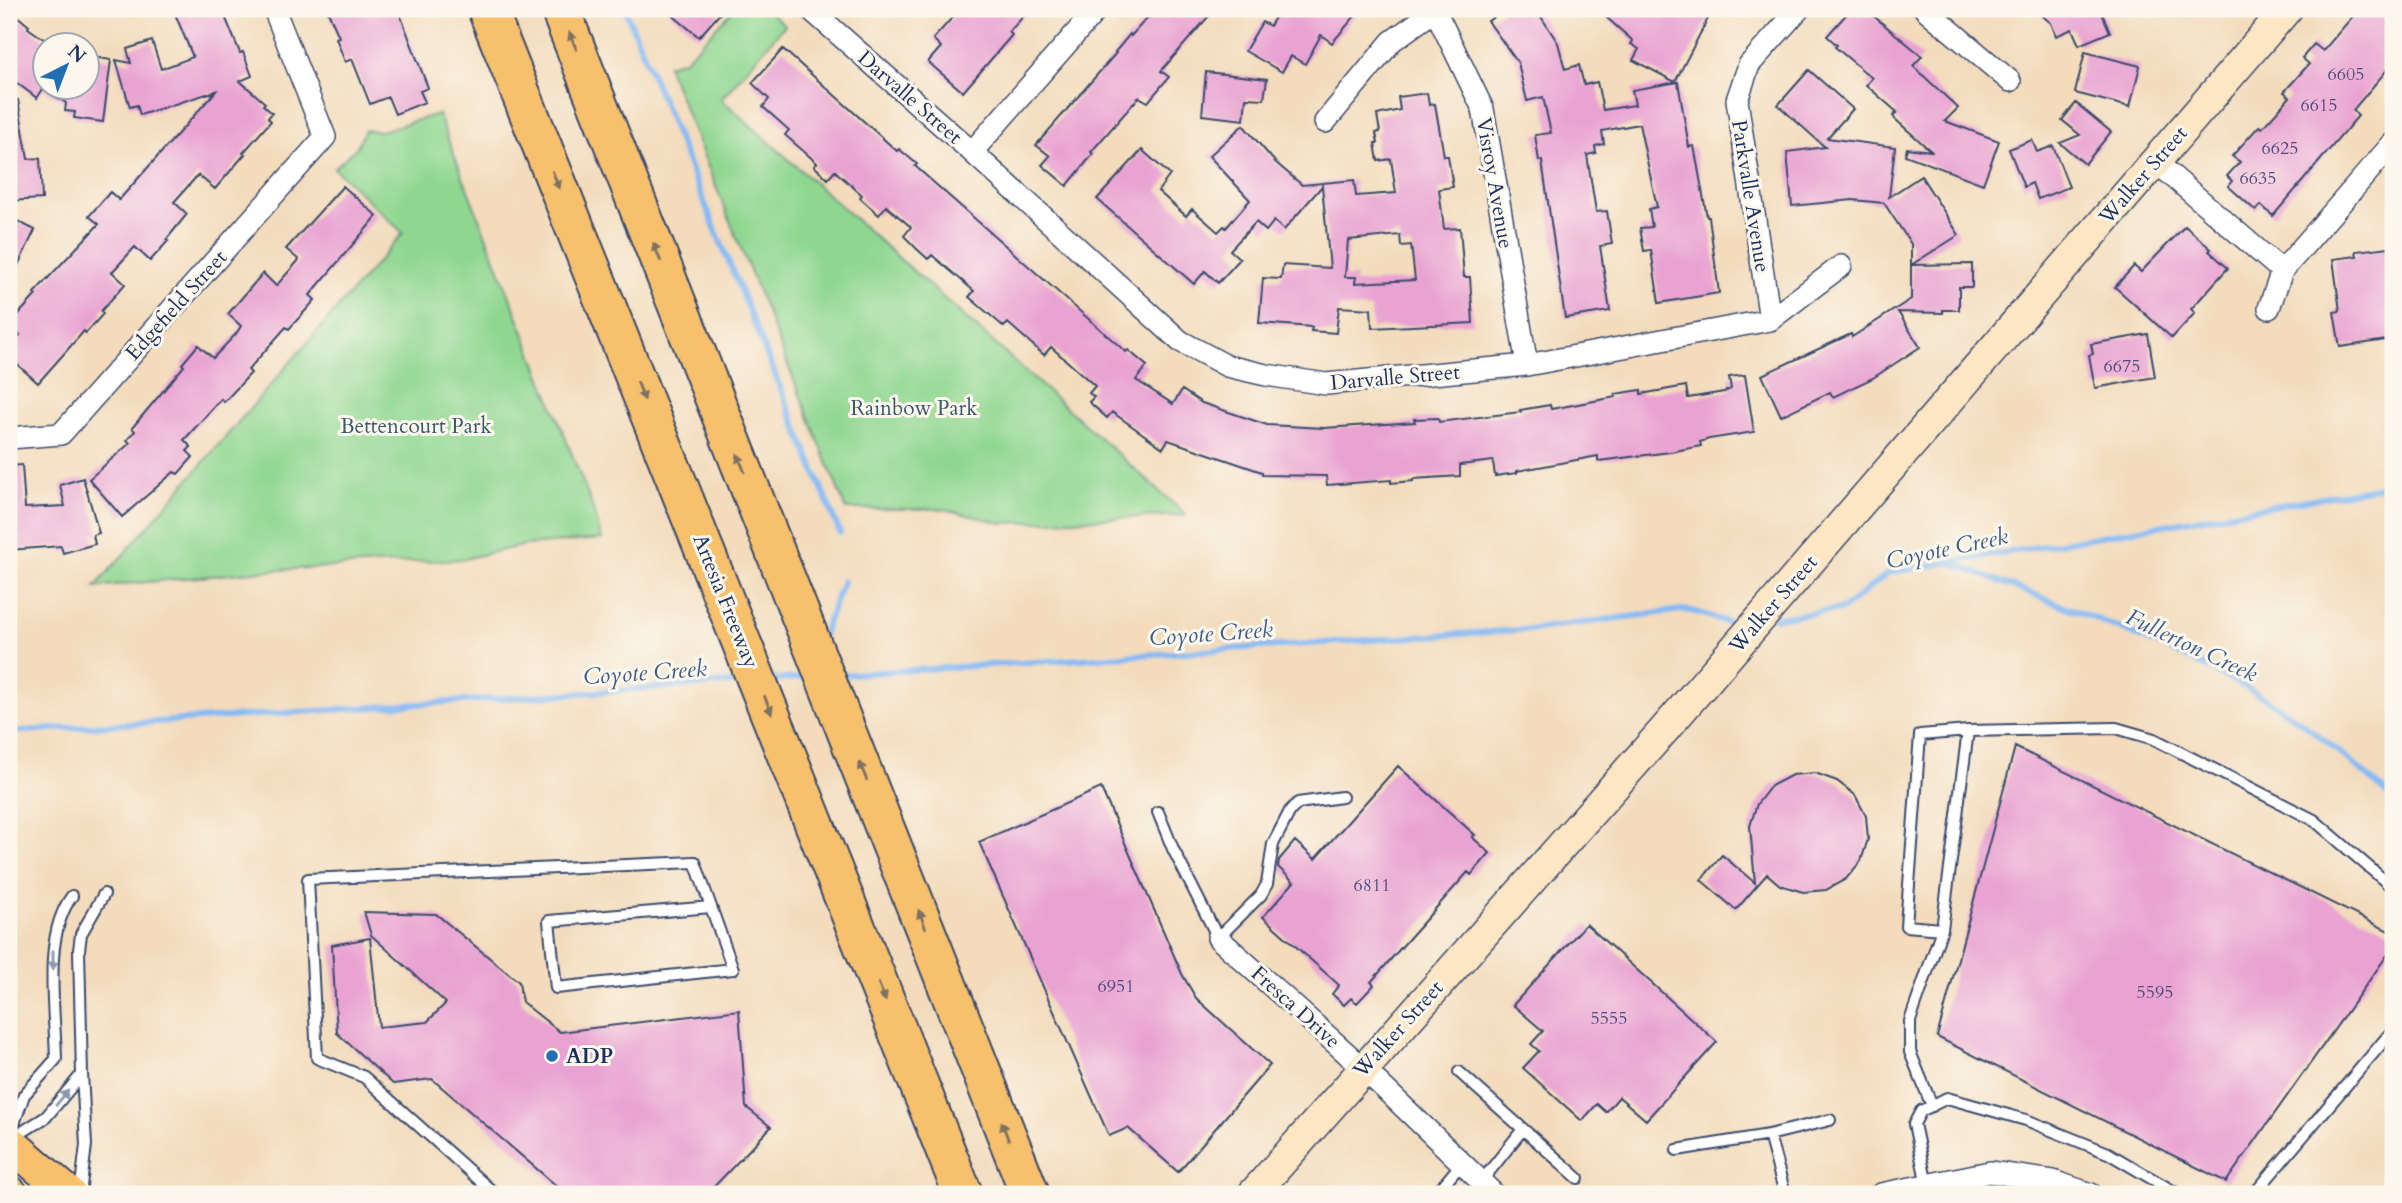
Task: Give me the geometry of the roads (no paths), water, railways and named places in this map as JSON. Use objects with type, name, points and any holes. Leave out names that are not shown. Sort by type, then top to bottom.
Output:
[{"type":"highway","name":"Artesia Freeway","points":[[487,9],[963,1194]]},
{"type":"highway","points":[[505,9],[535,81],[531,117]]},
{"type":"highway","points":[[560,9],[1030,1194]]},
{"type":"main road","name":"Walker Street","points":[[1253,1194],[1665,729],[2287,9]]},
{"type":"main road","points":[[9,1140],[69,1194]]},
{"type":"street","name":"Edgefield Street","points":[[9,438],[61,434],[325,137],[274,9]]},
{"type":"street","name":"Darvalle Street","points":[[810,9],[1180,341],[1227,366],[1326,384],[1527,365],[1770,320],[1841,266]]},
{"type":"street","points":[[972,152],[1097,9]]},
{"type":"street","points":[[1325,122],[1392,41],[1436,9]]},
{"type":"street","name":"Visroy Avenue","points":[[1436,9],[1483,109],[1527,365]]},
{"type":"street","name":"Parkvalle Avenue","points":[[1770,320],[1737,100],[1749,65],[1799,9]]},
{"type":"street","points":[[1925,9],[2010,82]]},
{"type":"street","points":[[2269,308],[2282,271],[2393,143]]},
{"type":"street","points":[[2155,162],[2282,271]]},
{"type":"street","name":"Fresca Drive","points":[[1218,938],[1363,1068],[1487,1188]]},
{"type":"street","points":[[1881,1194],[1990,1172],[2091,1194]]},
{"type":"lane","points":[[1942,929],[1906,926],[1920,735],[1968,731],[2116,728],[2154,739],[2314,820],[2393,888]]},
{"type":"lane","points":[[1932,1106],[1910,1052],[1910,1021],[1942,929],[1968,731]]},
{"type":"lane","points":[[1158,812],[1173,849],[1218,938],[1261,895],[1266,884],[1273,844],[1297,803],[1342,797]]},
{"type":"lane","points":[[495,1194],[364,1077],[317,1058],[308,879],[695,862],[711,907],[733,969],[556,988],[549,921],[711,907]]},
{"type":"lane","points":[[80,1194],[86,1145],[79,950],[81,934],[104,894]]},
{"type":"lane","points":[[9,1140],[24,1095],[56,1059],[53,954],[57,924],[63,908],[72,896]]},
{"type":"lane","points":[[2254,1194],[2393,1030]]},
{"type":"lane","points":[[1459,1072],[1578,1178]]},
{"type":"lane","points":[[9,1140],[46,1117],[82,1074]]},
{"type":"lane","points":[[1927,1185],[1914,1124],[1921,1111],[1947,1098],[2026,1120],[2108,1153],[2178,1194]]},
{"type":"lane","points":[[1677,1150],[1769,1135],[1830,1120]]},
{"type":"lane","points":[[1487,1188],[1523,1129]]},
{"type":"lane","points":[[1769,1135],[1785,1194]]},
{"type":"lane","points":[[1436,1194],[1461,1164]]},
{"type":"waterway","points":[[625,9],[840,533]]},
{"type":"waterway","name":"Coyote Creek","points":[[1775,618],[1843,609],[1888,573],[2393,485]]},
{"type":"waterway","name":"Fullerton Creek","points":[[1954,564],[2116,627],[2234,682],[2304,725],[2393,799]]},
{"type":"waterway","points":[[823,635],[843,581]]},
{"type":"waterway","name":"Coyote Creek","points":[[836,675],[1535,629],[1682,610],[1744,623]]},
{"type":"waterway","name":"Coyote Creek","points":[[770,680],[812,677]]},
{"type":"waterway","name":"Coyote Creek","points":[[9,732],[742,682]]},
{"type":"place","name":"ADP","points":[[552,1056]]},
{"type":"park label","name":"Rainbow Park","points":[[914,408]]},
{"type":"park label","name":"Bettencourt Park","points":[[416,426]]}]
